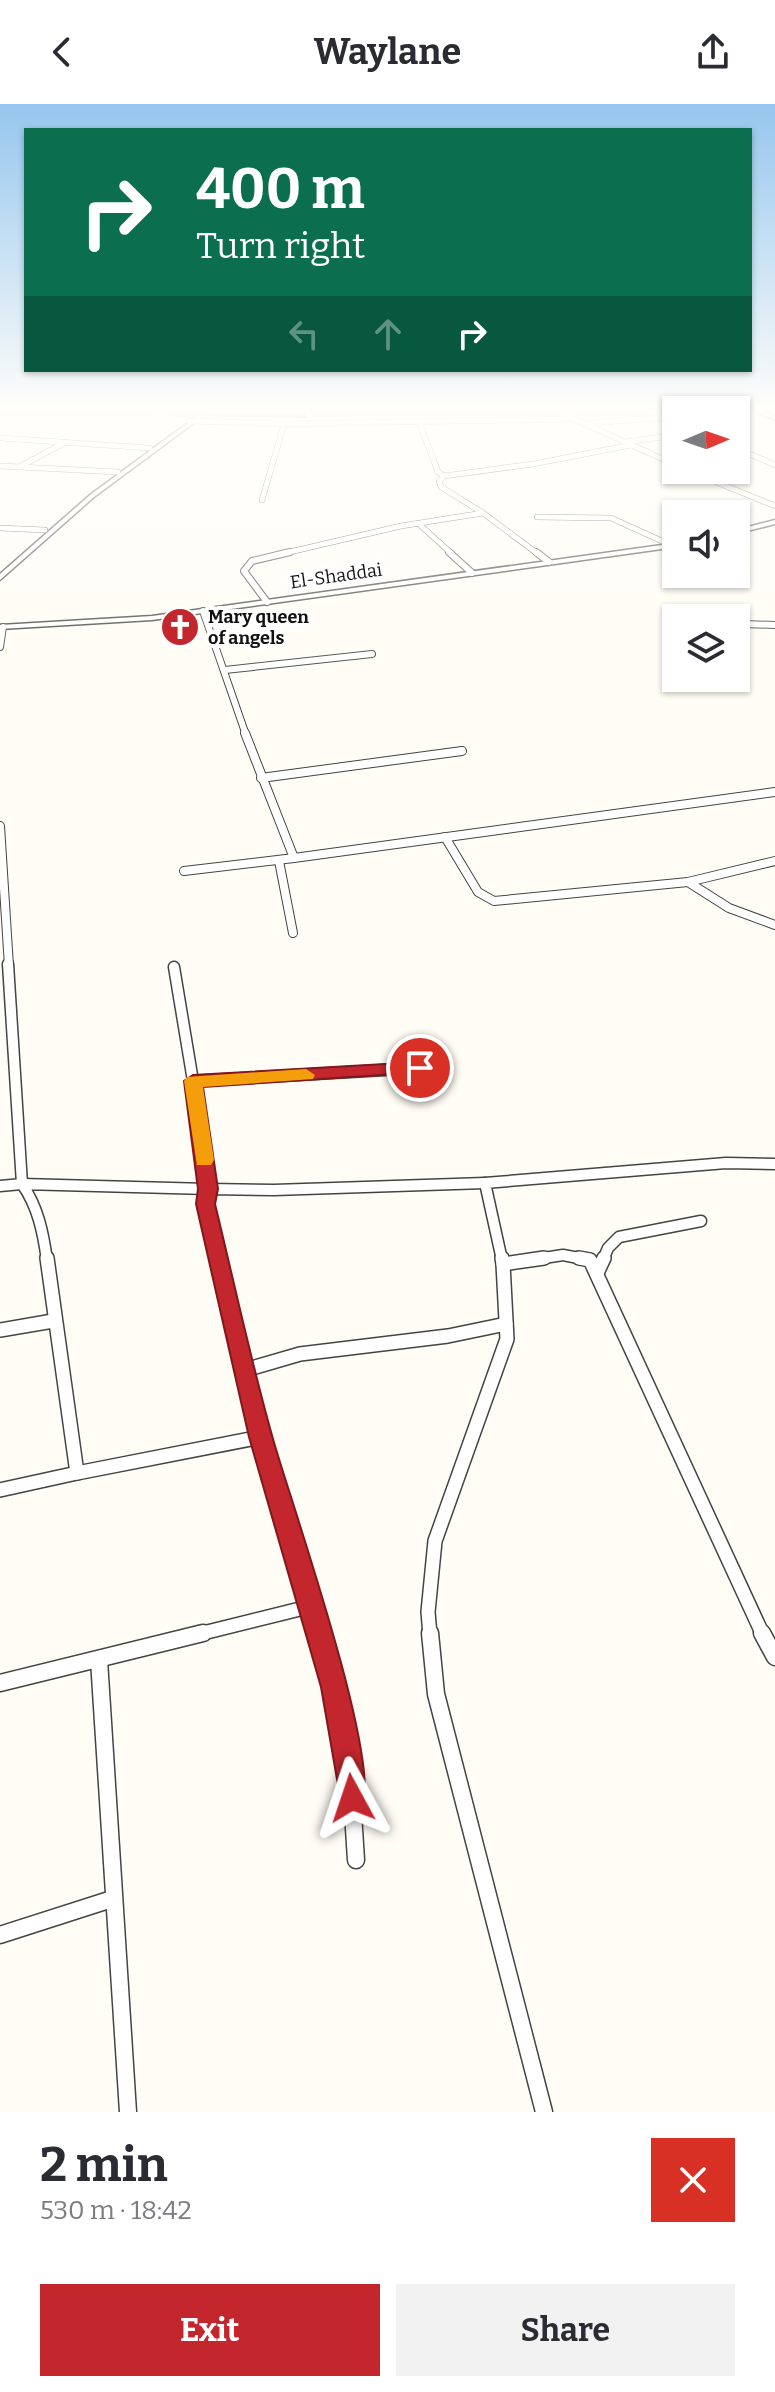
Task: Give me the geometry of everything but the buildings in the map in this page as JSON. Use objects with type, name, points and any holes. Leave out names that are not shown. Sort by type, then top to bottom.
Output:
[{"type":"street","points":[[0,578],[45,530],[77,505]]},
{"type":"street","points":[[0,571],[78,505]]},
{"type":"street","points":[[470,505],[549,562]]},
{"type":"street","points":[[267,602],[244,571],[252,561],[483,513]]},
{"type":"street","points":[[537,517],[611,518],[662,540]]},
{"type":"street","points":[[750,528],[775,522]]},
{"type":"street","points":[[419,524],[472,573]]},
{"type":"street","points":[[0,528],[45,530]]},
{"type":"street","name":"El-Shaddai","points":[[2,627],[203,611],[662,547]]},
{"type":"street","points":[[203,611],[261,778],[294,858]]},
{"type":"street","points":[[750,624],[775,625]]},
{"type":"street","points":[[0,647],[2,627]]},
{"type":"street","points":[[225,670],[372,654]]},
{"type":"street","points":[[261,778],[462,751]]},
{"type":"street","points":[[184,871],[279,861],[775,792]]},
{"type":"street","points":[[0,826],[5,1024],[22,1184],[33,1200],[43,1232],[53,1321],[77,1473]]},
{"type":"street","points":[[445,837],[478,892],[494,901],[688,882],[775,861]]},
{"type":"street","points":[[279,861],[293,933]]},
{"type":"street","points":[[688,882],[704,895],[734,911],[775,925]]},
{"type":"street","points":[[174,967],[208,1189],[205,1204],[261,1437],[334,1687],[350,1767],[356,1860]]},
{"type":"street","points":[[193,1081],[420,1068]]},
{"type":"street","points":[[0,1186],[274,1190],[485,1183],[710,1164],[775,1164]]},
{"type":"street","points":[[485,1183],[503,1264],[504,1354],[435,1541],[428,1612],[436,1694],[544,2112]]},
{"type":"street","points":[[597,1273],[608,1248],[619,1237],[701,1221]]},
{"type":"street","points":[[503,1264],[571,1255],[590,1260],[756,1623],[775,1657]]},
{"type":"street","points":[[0,1330],[53,1321]]},
{"type":"street","points":[[245,1370],[300,1354],[448,1336],[506,1324]]},
{"type":"street","points":[[0,1490],[261,1437]]},
{"type":"street","points":[[0,1683],[312,1606]]},
{"type":"street","points":[[99,1660],[128,2112]]},
{"type":"street","points":[[0,1935],[112,1899]]},
{"type":"slow traffic","points":[[204,1160],[193,1081],[306,1075]]},
{"type":"place","name":"Mary queen of angels","points":[[180,627]]},
{"type":"route","points":[[352,1798],[350,1767],[334,1687],[261,1437],[205,1204],[208,1189],[193,1081],[420,1068]]}]
